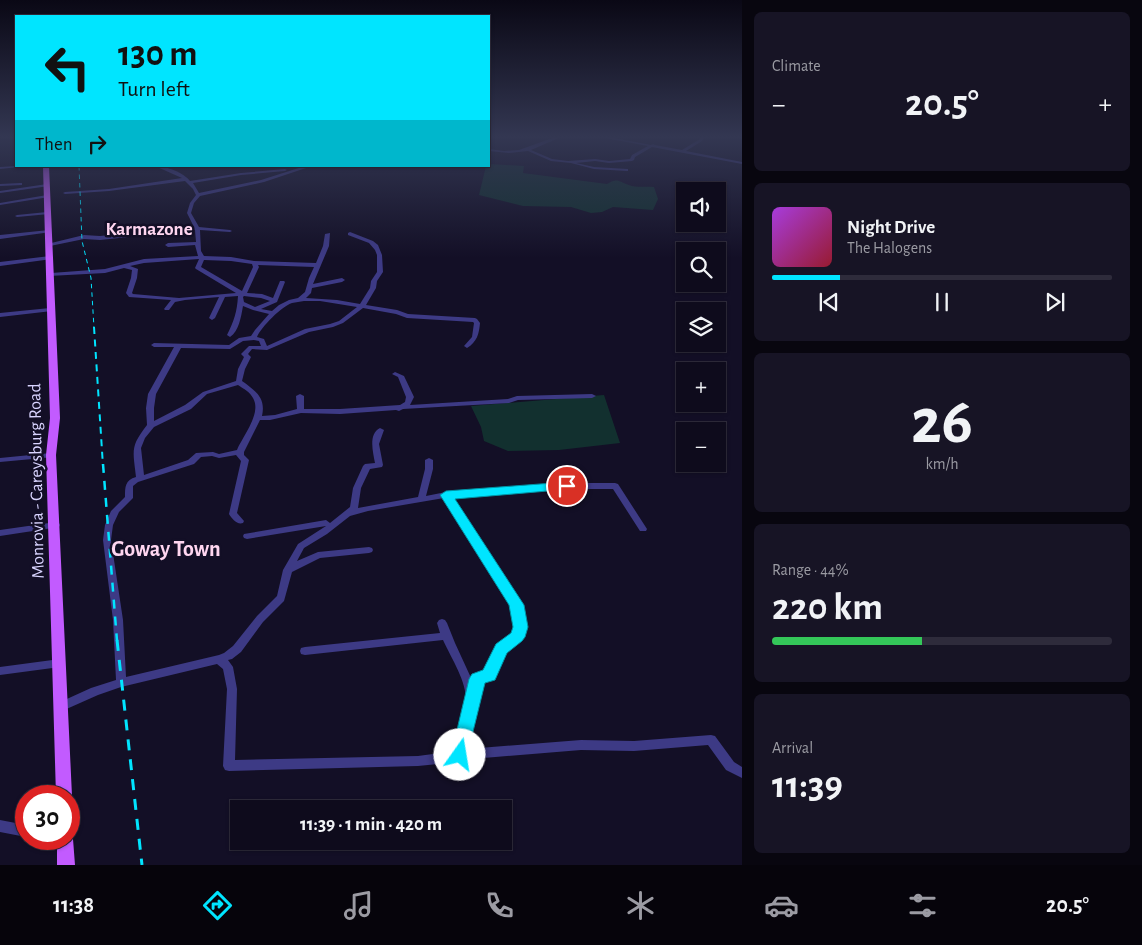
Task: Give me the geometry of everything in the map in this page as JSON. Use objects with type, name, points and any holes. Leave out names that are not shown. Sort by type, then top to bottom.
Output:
[{"type":"main road","name":"Monrovia - Careysburg Road","points":[[47,177],[55,418],[52,456],[56,525],[64,785]]},
{"type":"main road","points":[[65,850],[66,865]]},
{"type":"street","points":[[184,177],[189,181],[198,195]]},
{"type":"street","points":[[65,193],[216,177]]},
{"type":"street","points":[[242,294],[198,268],[201,258],[197,228],[189,213],[192,203],[198,195],[271,177]]},
{"type":"street","points":[[0,185],[47,188]]},
{"type":"street","points":[[0,192],[47,188]]},
{"type":"street","points":[[0,204],[47,188]]},
{"type":"street","points":[[17,216],[48,213]]},
{"type":"street","points":[[50,244],[84,237],[100,238],[197,228],[230,231]]},
{"type":"street","points":[[0,238],[49,231]]},
{"type":"street","points":[[298,301],[305,297],[310,287],[326,246],[328,234]]},
{"type":"street","points":[[239,382],[239,374],[248,357],[244,354],[252,347],[265,349],[307,330],[331,326],[340,322],[362,306],[380,272],[379,255],[374,242],[350,234]]},
{"type":"street","points":[[168,245],[198,243]]},
{"type":"street","points":[[0,264],[50,258]]},
{"type":"street","points":[[51,275],[105,271],[156,260],[201,258],[231,259],[254,263],[318,265]]},
{"type":"street","points":[[230,335],[238,319],[241,303],[240,297],[255,271],[254,263]]},
{"type":"street","points":[[124,266],[135,269],[129,293],[131,296],[178,299],[242,294],[255,295],[275,301]]},
{"type":"street","points":[[310,287],[342,280]]},
{"type":"street","points":[[255,309],[275,301],[282,282]]},
{"type":"street","points":[[212,318],[223,296]]},
{"type":"street","points":[[166,310],[173,301],[178,299]]},
{"type":"street","points":[[254,338],[255,332],[281,306],[298,301],[318,299],[362,306],[374,310],[398,312],[407,316],[475,320],[477,323],[475,337],[467,346]]},
{"type":"street","points":[[241,303],[255,309],[274,313]]},
{"type":"street","points":[[374,310],[392,305]]},
{"type":"street","points":[[0,315],[50,310]]},
{"type":"street","points":[[154,345],[230,347],[241,339],[254,338],[262,340],[265,349]]},
{"type":"street","points":[[151,425],[150,408],[152,394],[179,345]]},
{"type":"street","points":[[394,374],[402,376],[410,397],[408,402],[399,409]]},
{"type":"street","points":[[140,478],[137,448],[141,438],[151,425],[188,407],[205,393],[239,382],[253,390],[260,403],[259,418],[250,431],[240,452],[240,456],[245,460],[233,514],[240,521]]},
{"type":"street","points":[[300,396],[301,411]]},
{"type":"street","points":[[259,418],[269,420],[301,411],[341,413],[353,410],[399,409],[509,401],[517,398],[592,396]]},
{"type":"street","points":[[62,706],[95,691],[219,659],[228,656],[237,649],[260,618],[281,598],[288,570],[298,550],[304,543],[324,532],[346,515],[356,504],[358,488],[368,466],[379,465],[375,444],[380,430]]},
{"type":"street","points":[[121,683],[118,620],[107,540],[111,518],[115,511],[129,498],[130,485],[140,478],[190,462],[199,455],[213,454],[219,456],[240,452]]},
{"type":"street","points":[[0,460],[52,456]]},
{"type":"street","points":[[421,500],[429,469],[429,460]]},
{"type":"street","points":[[346,515],[367,508],[446,495],[567,486],[615,486],[644,529]]},
{"type":"street","points":[[446,495],[517,605],[520,627],[517,637],[502,648],[494,660],[490,675],[478,679],[460,755]]},
{"type":"street","points":[[247,536],[326,523]]},
{"type":"street","points":[[0,533],[56,525]]},
{"type":"street","points":[[288,570],[318,555],[369,550]]},
{"type":"street","points":[[442,624],[445,636],[467,678],[472,705]]},
{"type":"street","points":[[305,651],[445,636]]},
{"type":"street","points":[[219,659],[228,667],[232,689],[229,766],[418,761],[460,755],[581,745],[634,746],[711,740],[730,766],[742,773]]},
{"type":"street","points":[[0,671],[60,663]]},
{"type":"street","points":[[0,826],[15,829]]},
{"type":"green space","points":[[483,177],[556,177],[607,184],[616,180],[632,186],[654,187],[658,199],[653,210],[613,207],[602,212],[591,213],[571,207],[523,206],[479,195]]},
{"type":"green space","points":[[604,395],[620,443],[559,450],[508,451],[484,441],[481,427],[471,406]]},
{"type":"railway","points":[[79,177],[82,241],[91,278],[94,328]]},
{"type":"railway","points":[[94,327],[103,466]]},
{"type":"railway","points":[[103,464],[117,641]]},
{"type":"railway","points":[[117,640],[142,865]]},
{"type":"district","name":"Karmazone","points":[[149,228]]},
{"type":"district","name":"Goway Town","points":[[166,548]]},
{"type":"route","points":[[460,755],[478,679],[490,675],[494,660],[502,648],[517,637],[520,627],[517,605],[446,495],[505,489],[567,486]]}]
